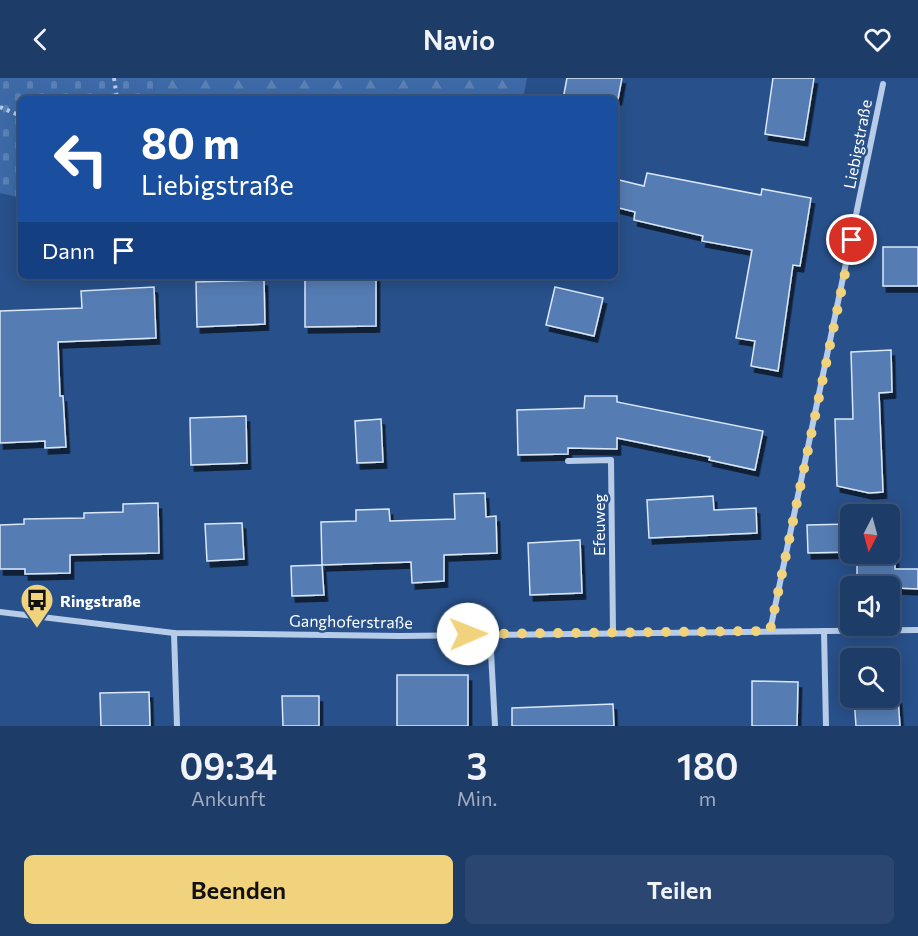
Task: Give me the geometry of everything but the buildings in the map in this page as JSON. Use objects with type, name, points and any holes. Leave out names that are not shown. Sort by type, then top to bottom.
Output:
[{"type":"street","name":"Liebigstraße","points":[[770,631],[883,84]]},
{"type":"street","name":"Efeuweg","points":[[568,461],[611,460],[613,633]]},
{"type":"street","name":"Ganghoferstraße","points":[[0,612],[174,633],[400,636],[918,630]]},
{"type":"street","points":[[824,631],[826,726]]},
{"type":"street","points":[[174,633],[177,726]]},
{"type":"street","points":[[490,634],[495,726]]},
{"type":"path","points":[[114,78],[117,96]]},
{"type":"path","points":[[0,107],[18,115]]},
{"type":"green space","points":[[0,78],[156,78],[153,96],[18,96],[18,197],[0,193]]},
{"type":"green space","points":[[156,78],[527,78],[524,96],[153,96]]},
{"type":"place","name":"Ringstraße","points":[[37,629]]},
{"type":"route","points":[[468,634],[770,631],[852,240]]}]
